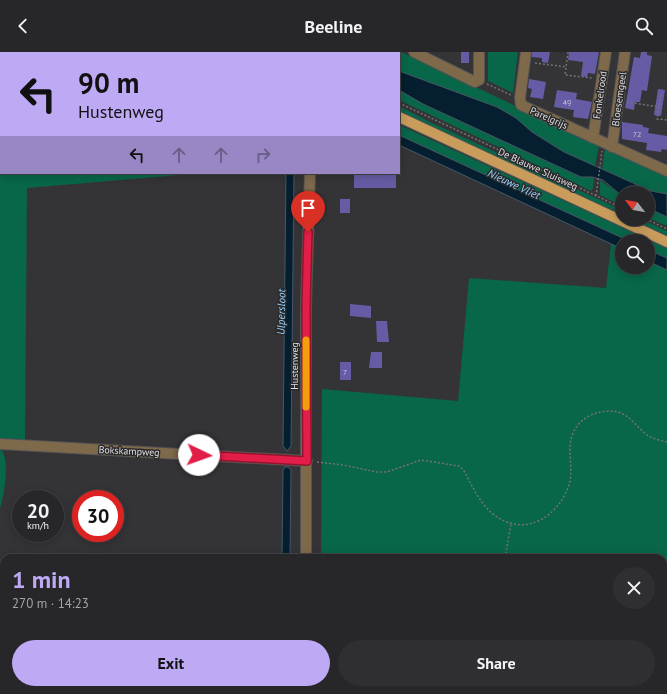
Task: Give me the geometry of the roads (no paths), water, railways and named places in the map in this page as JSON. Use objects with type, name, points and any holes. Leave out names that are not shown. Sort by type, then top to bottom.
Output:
[{"type":"main road","name":"De Blauwe Sluisweg","points":[[400,117],[667,242]]},
{"type":"street","points":[[414,52],[476,82],[479,80],[479,52]]},
{"type":"street","name":"Fonkelrood","points":[[593,138],[606,52]]},
{"type":"street","name":"Bloesemgeel","points":[[608,144],[619,100],[625,52]]},
{"type":"street","name":"Parelgrijs","points":[[526,57],[520,98],[521,106],[667,171]]},
{"type":"street","name":"Hustenweg","points":[[306,554],[306,306],[310,174]]},
{"type":"street","name":"Bokskampweg","points":[[0,444],[307,461]]},
{"type":"water","points":[[400,71],[497,107],[516,118],[532,132],[564,152],[640,186],[615,186],[615,190],[603,180],[592,177],[581,177],[423,104],[400,91]]},
{"type":"water","points":[[400,135],[615,235],[615,246],[400,145]]},
{"type":"water","points":[[286,174],[294,174],[291,446],[287,451],[283,446]]},
{"type":"water","points":[[655,192],[667,194],[667,217],[655,211]]},
{"type":"water","points":[[655,253],[667,258],[667,270],[655,264]]},
{"type":"water","points":[[285,467],[288,467],[291,470],[290,554],[282,554],[283,470]]},
{"type":"water label","name":"Nieuwe Vliet","points":[[514,184]]},
{"type":"water label","name":"Ulpersloot","points":[[281,312]]}]
